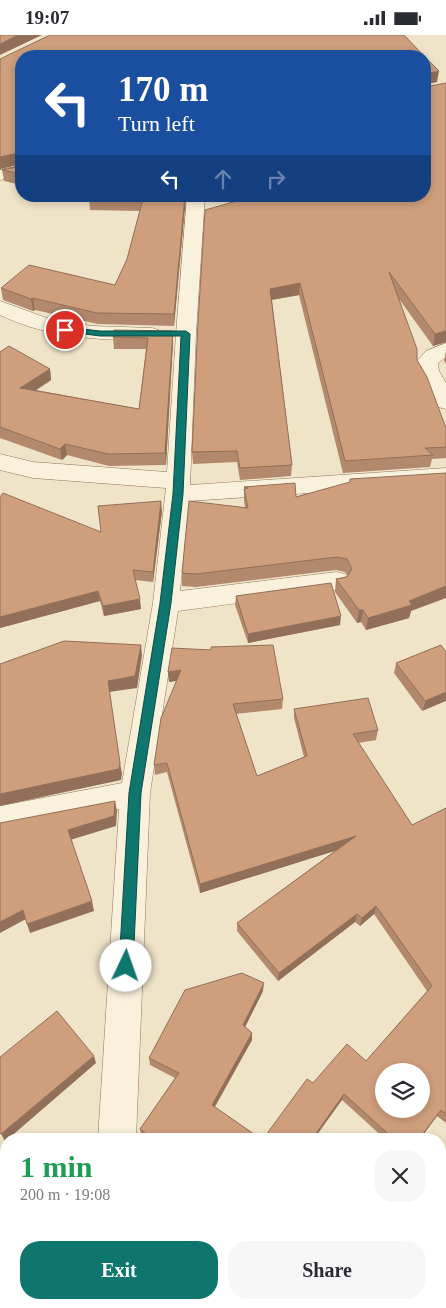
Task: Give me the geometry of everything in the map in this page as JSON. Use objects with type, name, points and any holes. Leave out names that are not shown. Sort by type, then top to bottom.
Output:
[{"type":"street","points":[[0,175],[15,172]]},
{"type":"street","points":[[117,1133],[135,793],[166,603],[179,487],[186,334],[196,202]]},
{"type":"street","points":[[0,307],[33,322],[65,330],[100,333],[186,334]]},
{"type":"street","points":[[446,349],[433,355],[427,362],[428,371],[446,401]]},
{"type":"street","points":[[0,462],[33,470],[179,487],[446,476]]},
{"type":"street","points":[[166,603],[336,581]]},
{"type":"street","points":[[0,819],[135,793]]},
{"type":"building","points":[[0,35],[18,35],[0,44]]},
{"type":"building","points":[[50,35],[404,35],[418,50],[19,50]]},
{"type":"building","points":[[15,52],[15,154],[0,157],[0,59]]},
{"type":"building","points":[[431,63],[439,71],[431,73]]},
{"type":"building","points":[[446,83],[446,331],[435,334],[389,272],[417,349],[417,360],[427,377],[446,428],[446,447],[425,448],[433,455],[345,461],[300,283],[270,289],[292,465],[240,468],[237,451],[192,452],[205,210],[233,202],[431,202],[431,86]]},
{"type":"building","points":[[15,167],[15,173],[2,170]]},
{"type":"building","points":[[142,202],[184,202],[174,314],[97,313],[31,299],[1,288],[29,265],[115,285],[127,259]]},
{"type":"building","points":[[114,330],[173,331],[165,453],[108,454],[65,444],[60,449],[0,427],[0,352],[9,346],[50,369],[20,388],[139,409],[148,338],[113,337]]},
{"type":"building","points":[[446,473],[446,586],[409,601],[412,605],[368,618],[363,610],[359,610],[336,579],[347,577],[352,569],[347,559],[337,557],[196,574],[182,573],[189,501],[248,508],[244,489],[248,488],[244,487],[295,483],[296,497],[350,482],[350,479]]},
{"type":"building","points":[[3,493],[101,532],[98,506],[161,501],[153,572],[133,570],[140,599],[103,606],[98,591],[0,617],[0,497]]},
{"type":"building","points":[[331,583],[341,616],[248,634],[236,596]]},
{"type":"building","points":[[64,641],[141,645],[135,676],[108,681],[120,763],[119,769],[0,794],[0,664]]},
{"type":"building","points":[[273,645],[283,699],[233,704],[257,776],[307,756],[294,709],[368,698],[378,730],[353,734],[412,825],[446,808],[446,1114],[441,1110],[424,1133],[387,1133],[344,1094],[316,1133],[267,1133],[307,1079],[313,1083],[347,1044],[366,1061],[432,986],[376,906],[362,918],[357,914],[279,973],[237,923],[356,836],[200,884],[167,763],[154,765],[161,718],[181,670],[168,672],[172,648],[211,650],[211,647]]},
{"type":"building","points":[[441,645],[446,652],[446,692],[425,701],[396,663]]},
{"type":"building","points":[[115,801],[114,816],[68,830],[92,901],[27,924],[23,910],[0,922],[0,823]]},
{"type":"building","points":[[242,973],[264,983],[243,1025],[252,1033],[212,1105],[252,1133],[145,1133],[140,1129],[179,1073],[149,1058],[185,990]]},
{"type":"building","points":[[57,1011],[94,1056],[2,1133],[0,1133],[0,1057]]},
{"type":"route","points":[[65,330],[100,333],[186,334],[178,494],[166,603],[135,793],[126,966]]}]
